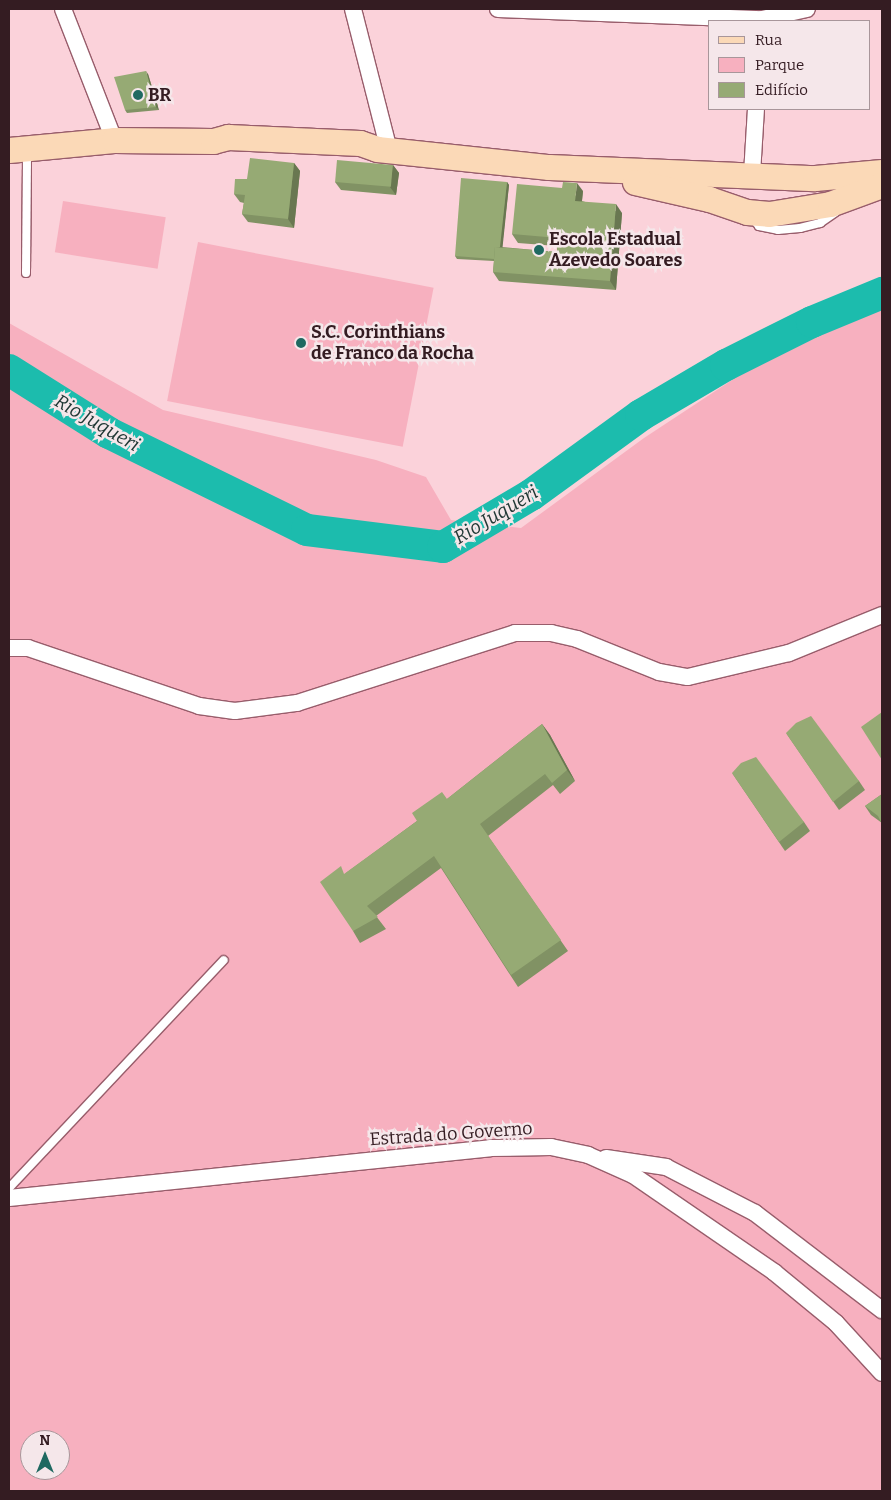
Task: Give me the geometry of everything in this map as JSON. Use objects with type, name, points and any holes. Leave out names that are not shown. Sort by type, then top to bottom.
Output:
[{"type":"main road","points":[[17,149],[114,140],[213,141],[226,148],[360,155],[383,150],[549,167],[815,178],[882,172]]},
{"type":"main road","points":[[549,167],[661,187],[747,212],[794,213],[874,188]]},
{"type":"main road","points":[[661,187],[729,183],[752,174]]},
{"type":"street","points":[[63,9],[114,140]]},
{"type":"street","points":[[353,9],[383,150]]},
{"type":"street","points":[[498,9],[762,16],[807,9]]},
{"type":"street","points":[[752,174],[756,110]]},
{"type":"street","points":[[9,648],[28,648],[199,706],[235,711],[297,703],[514,633],[535,631],[560,635],[659,672],[688,677],[789,653],[882,615]]},
{"type":"street","name":"Estrada do Governo","points":[[9,1198],[490,1148],[551,1147],[588,1155],[633,1175],[774,1272],[836,1323],[882,1373]]},
{"type":"street","points":[[588,1155],[666,1167],[755,1213],[882,1310]]},
{"type":"lane","points":[[17,149],[29,176],[26,273]]},
{"type":"lane","points":[[9,1188],[224,960]]},
{"type":"green space","points":[[63,201],[166,217],[158,269],[55,252]]},
{"type":"green space","name":"S.C. Corinthians de Franco da Rocha","points":[[198,242],[434,288],[403,447],[167,401]]},
{"type":"green space","points":[[882,309],[882,1491],[9,1491],[9,323],[163,410],[376,460],[426,477],[451,520],[521,528],[644,438],[764,359]]},
{"type":"building","name":"BR","points":[[146,71],[156,107],[125,110],[114,77]]},
{"type":"building","points":[[250,158],[294,163],[288,219],[242,214],[245,195],[234,194],[235,179],[247,179]]},
{"type":"building","points":[[337,160],[393,165],[391,187],[335,182]]},
{"type":"building","points":[[461,178],[507,182],[500,247],[495,247],[494,259],[455,256]]},
{"type":"building","points":[[563,182],[577,183],[575,201],[616,204],[610,281],[493,272],[495,247],[557,252],[558,238],[512,234],[517,184],[562,188]]},
{"type":"building","points":[[882,712],[882,760],[861,727]]},
{"type":"building","points":[[811,716],[859,781],[833,802],[786,733],[796,723]]},
{"type":"building","points":[[542,724],[567,770],[552,783],[545,774],[480,824],[561,940],[511,975],[434,856],[367,906],[378,917],[353,931],[320,882],[341,866],[344,874],[417,821],[412,813],[442,792],[447,799]]},
{"type":"building","points":[[756,757],[804,822],[779,842],[732,773],[741,763]]},
{"type":"building","points":[[882,794],[882,824],[878,816],[865,806]]},
{"type":"waterway","name":"Rio Juqueri","points":[[9,370],[109,433],[307,530],[443,547],[531,495],[641,415],[726,365],[812,322],[882,293]]},
{"type":"place","name":"BR","points":[[138,95]]},
{"type":"place","name":"Escola Estadual Azevedo Soares","points":[[539,250]]},
{"type":"place","name":"S.C. Corinthians de Franco da Rocha","points":[[301,343]]}]
